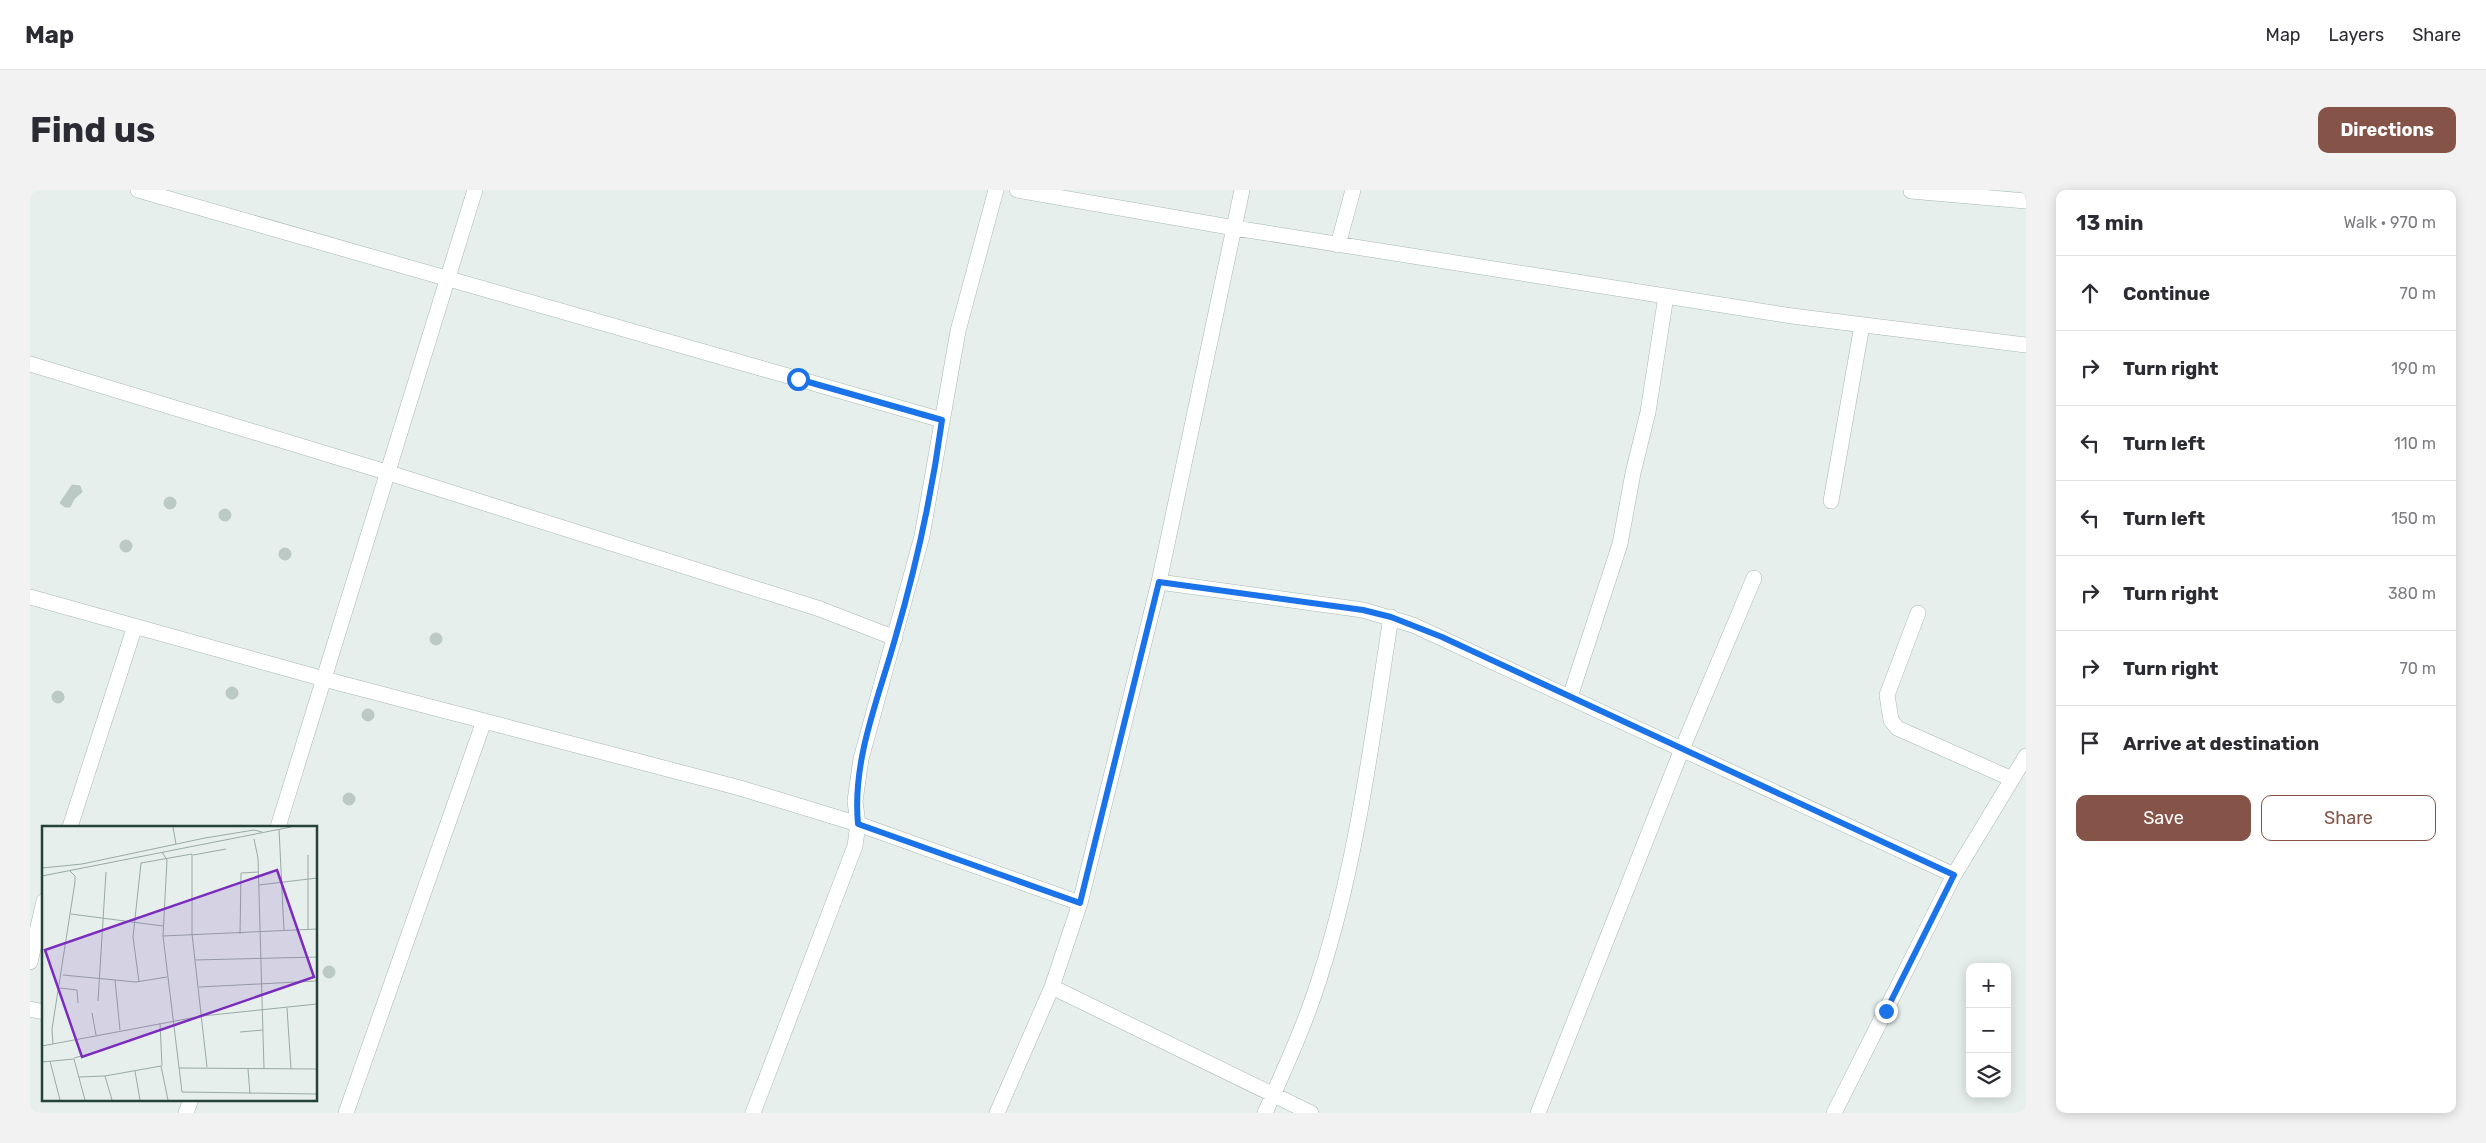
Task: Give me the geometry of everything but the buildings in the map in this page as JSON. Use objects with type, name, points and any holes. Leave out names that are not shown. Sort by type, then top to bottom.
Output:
[{"type":"street","points":[[138,190],[942,420]]},
{"type":"street","points":[[278,826],[386,472],[475,190]]},
{"type":"street","points":[[754,1113],[855,846],[858,824],[856,801],[861,759],[922,536],[934,477],[958,332],[996,190]]},
{"type":"street","points":[[1017,190],[1235,228],[1666,296],[1862,325],[2026,345]]},
{"type":"street","points":[[997,1113],[1052,987],[1080,903],[1159,582],[1242,190]]},
{"type":"street","points":[[1338,244],[1353,190]]},
{"type":"street","points":[[1911,191],[2026,200]]},
{"type":"street","points":[[1570,697],[1620,544],[1632,473],[1648,412],[1666,296]]},
{"type":"street","points":[[1831,500],[1862,325]]},
{"type":"street","points":[[30,364],[386,472],[820,609],[895,638]]},
{"type":"street","points":[[1538,1113],[1682,749],[1754,578]]},
{"type":"street","points":[[1159,582],[1363,610],[1391,617],[1442,637],[1954,875]]},
{"type":"street","points":[[30,597],[324,679],[740,788],[858,824],[1080,903]]},
{"type":"street","points":[[1918,613],[1887,695],[1891,720],[1897,728],[2012,779]]},
{"type":"street","points":[[1265,1113],[1319,982],[1330,942],[1359,818],[1391,617]]},
{"type":"street","points":[[70,826],[135,626]]},
{"type":"street","points":[[346,1113],[484,721]]},
{"type":"street","points":[[1834,1113],[1954,875],[2026,756]]},
{"type":"street","points":[[30,962],[42,909]]},
{"type":"street","points":[[1052,987],[1311,1113]]},
{"type":"street","points":[[186,1113],[191,1100]]},
{"type":"route","points":[[798,379],[942,420],[934,477],[922,536],[861,759],[857,779],[858,824],[1080,903],[1159,582],[1363,610],[1413,624],[1442,637],[1954,875],[1886,1011]]}]
